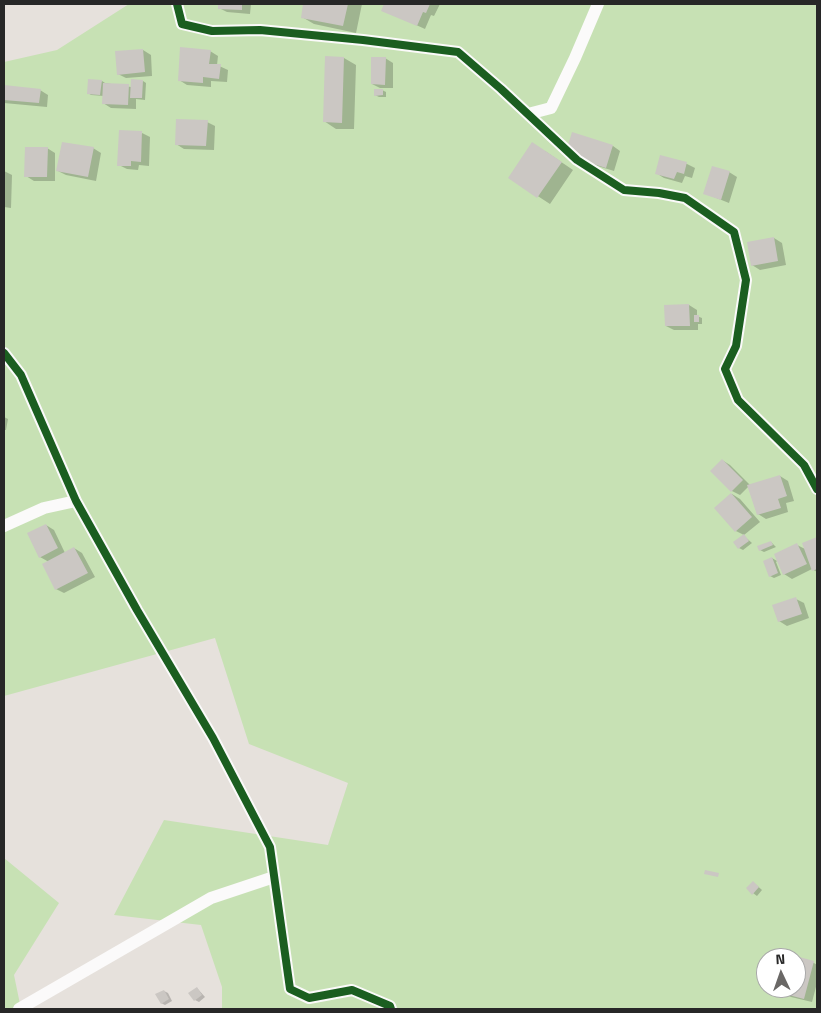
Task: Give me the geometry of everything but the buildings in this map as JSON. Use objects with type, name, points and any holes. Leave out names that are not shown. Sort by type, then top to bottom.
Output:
[{"type":"street","points":[[177,4],[182,24],[212,31],[260,30],[458,52],[577,160],[624,190],[659,192],[686,198],[734,232],[746,280],[736,346],[725,369],[738,400],[804,465],[817,489]]},
{"type":"street","points":[[528,114],[551,108],[598,4]]},
{"type":"street","points":[[4,353],[21,375],[76,501],[137,610],[213,738],[270,847],[290,989],[309,998],[352,990],[390,1006],[391,1009]]},
{"type":"street","points":[[4,526],[44,508],[76,501]]},
{"type":"street","points":[[19,1009],[212,898],[274,877]]},
{"type":"green space","points":[[129,4],[817,4],[817,1009],[222,1009],[222,987],[201,925],[114,915],[164,820],[328,845],[348,783],[249,744],[215,638],[4,696],[4,62],[57,50]]},
{"type":"green space","points":[[4,858],[59,903],[14,975],[21,1009],[4,1009]]},
{"type":"cycle path","points":[[177,4],[182,24],[212,31],[260,30],[458,52],[577,160],[624,190],[659,193],[685,198],[734,232],[746,280],[736,346],[725,369],[738,400],[804,465],[817,489]]},
{"type":"cycle path","points":[[4,353],[21,375],[76,501],[137,610],[213,738],[270,847],[290,989],[309,998],[352,990],[390,1006],[391,1009]]}]
